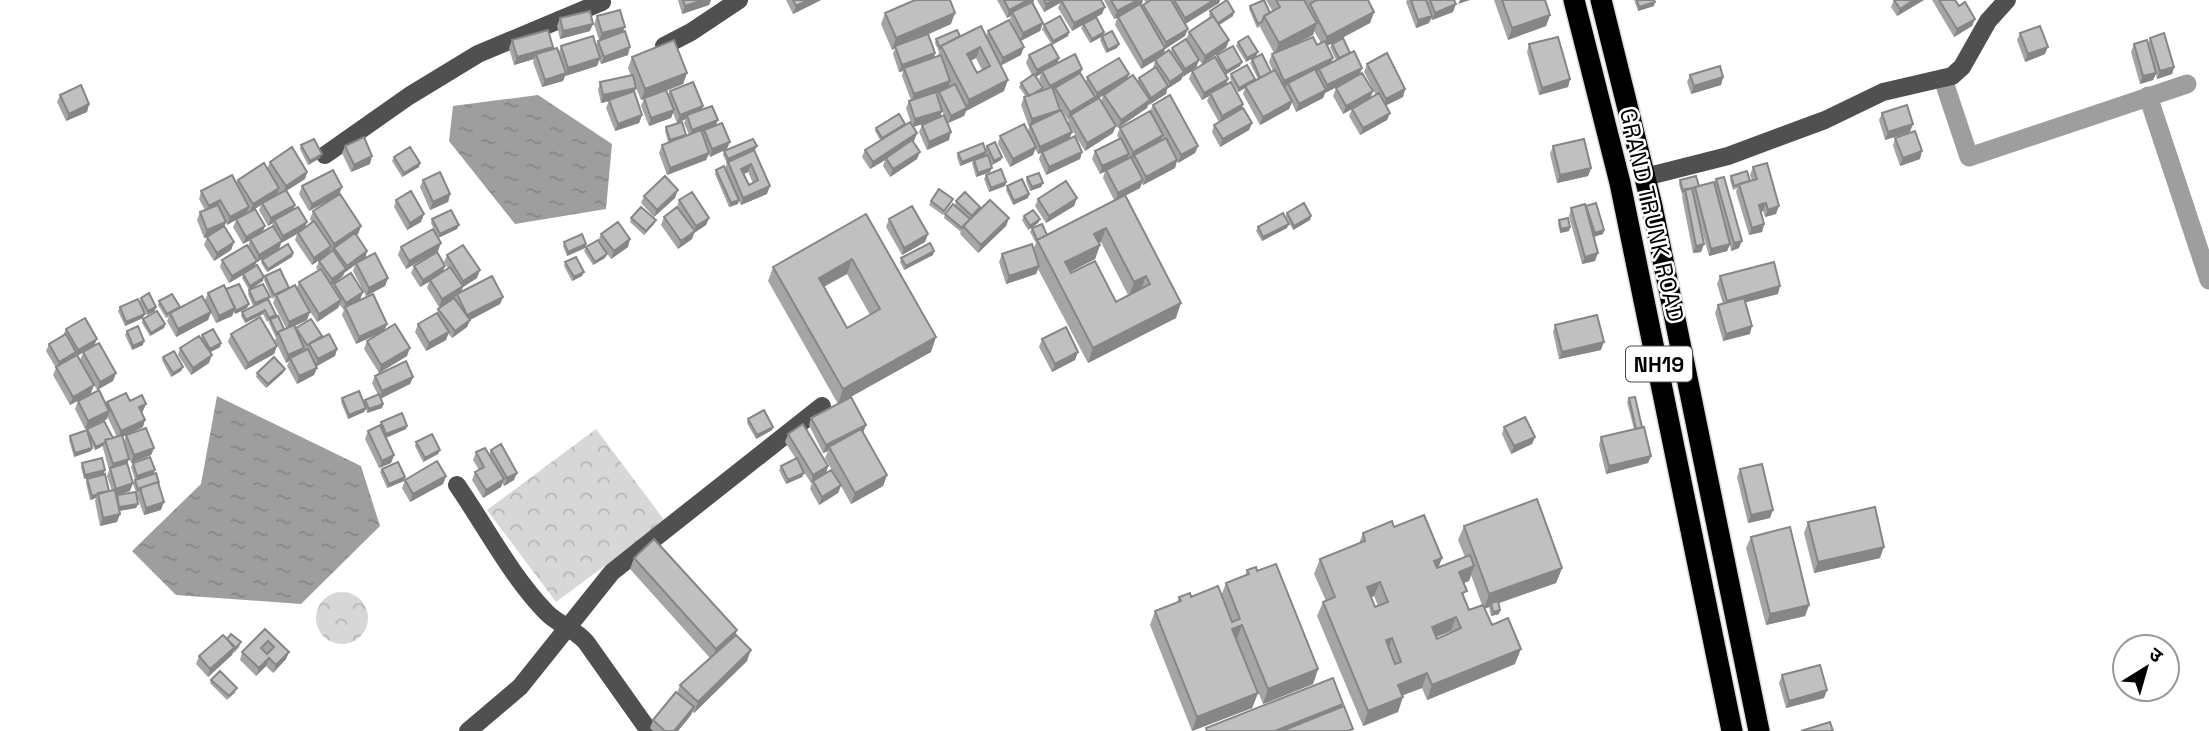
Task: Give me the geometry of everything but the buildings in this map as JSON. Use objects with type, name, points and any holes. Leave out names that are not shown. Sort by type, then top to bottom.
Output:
[{"type":"highway","name":"GRAND TRUNK ROAD","points":[[1574,0],[1639,270],[1732,731]]},
{"type":"highway","name":"GRAND TRUNK ROAD","points":[[1601,0],[1664,263],[1759,731]]},
{"type":"highway","points":[[1639,270],[1664,263]]},
{"type":"highway","points":[[1685,500],[1711,494]]},
{"type":"street","points":[[664,46],[691,32],[739,0]]},
{"type":"street","points":[[1645,177],[1752,147],[1825,120],[1883,92],[1952,76],[1962,67],[1988,21],[2007,0]]},
{"type":"street","points":[[325,155],[409,96],[478,54],[602,2]]},
{"type":"street","points":[[468,731],[520,687],[612,572],[822,406]]},
{"type":"street","points":[[457,485],[520,580],[548,614],[567,628],[578,632],[649,731]]},
{"type":"green space","points":[[596,429],[665,521],[556,602],[487,510]]},
{"type":"green space","points":[[342,592],[352,594],[360,600],[366,608],[366,628],[360,636],[352,642],[342,644],[332,642],[324,636],[318,628],[316,618],[318,608],[324,600],[332,594]]},
{"type":"water","points":[[538,95],[612,144],[606,209],[515,224],[449,141],[453,106]]},
{"type":"water","points":[[217,396],[361,466],[380,526],[301,604],[176,595],[132,551],[201,484]]},
{"type":"waterway","points":[[1946,88],[1969,157],[2187,84]]},
{"type":"waterway","points":[[2148,96],[2209,280]]}]
